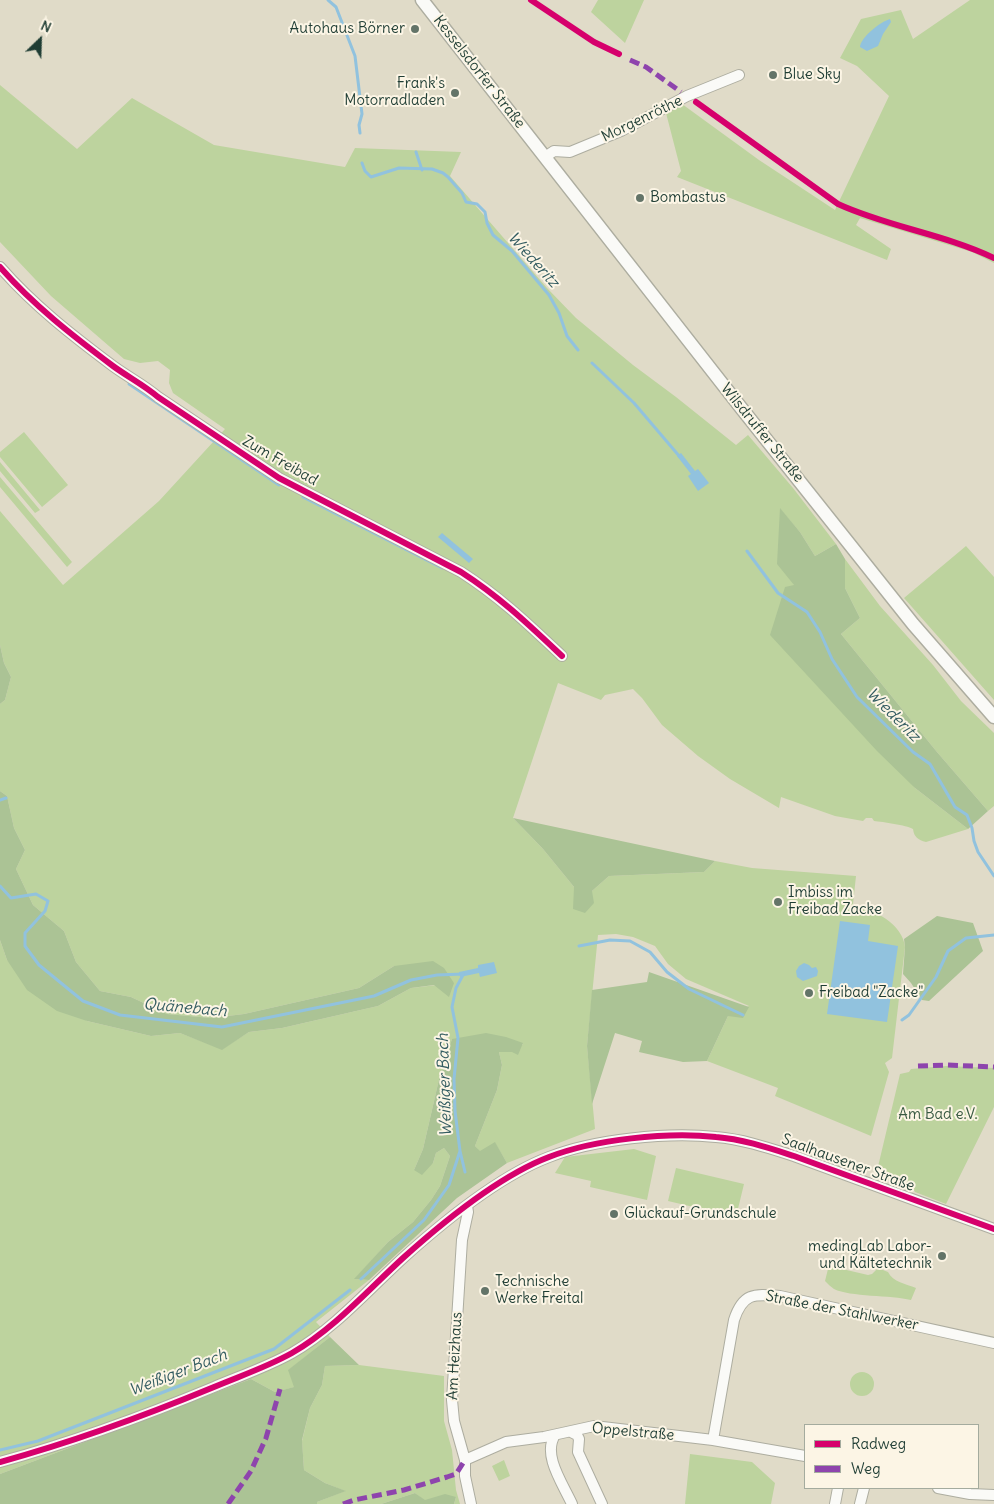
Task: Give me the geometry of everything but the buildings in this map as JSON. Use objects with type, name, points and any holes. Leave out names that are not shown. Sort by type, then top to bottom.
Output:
[{"type":"main road","name":"Kesselsdorfer Straße","points":[[422,0],[536,145]]},
{"type":"main road","name":"Wilsdruffer Straße","points":[[536,145],[907,617],[994,717]]},
{"type":"street","name":"Morgenröthe","points":[[545,157],[554,151],[570,152],[621,131],[687,96],[739,75]]},
{"type":"street","name":"Zum Freibad","points":[[0,267],[21,291],[48,315],[123,374],[145,386],[158,397],[279,478],[481,584],[517,613],[562,656]]},
{"type":"street","name":"Saalhausener Straße","points":[[0,1462],[46,1450],[123,1423],[292,1353],[327,1327],[454,1214],[519,1172],[548,1157],[580,1147],[614,1140],[715,1136],[794,1156],[994,1229]]},
{"type":"street","name":"Am Heizhaus","points":[[467,1206],[468,1212],[461,1248],[452,1400],[454,1421],[465,1460],[465,1476],[471,1504]]},
{"type":"street","name":"Straße der Stahlwerker","points":[[713,1440],[734,1320],[738,1308],[748,1297],[756,1294],[780,1296],[994,1343]]},
{"type":"street","name":"Oppelstraße","points":[[465,1460],[506,1442],[555,1435],[594,1426],[713,1440],[804,1456]]},
{"type":"street","points":[[571,1432],[577,1435],[579,1439],[578,1452],[602,1504]]},
{"type":"street","points":[[555,1435],[551,1442],[550,1456],[572,1504]]},
{"type":"street","points":[[834,1504],[838,1489]]},
{"type":"street","points":[[860,1504],[864,1489]]},
{"type":"street","points":[[943,1489],[970,1494],[994,1495]]},
{"type":"green space","points":[[598,0],[644,0],[625,43],[591,12]]},
{"type":"green space","points":[[970,0],[994,0],[994,263],[972,252],[860,218],[856,225],[891,249],[887,260],[677,177],[681,171],[666,113],[682,104],[759,160],[835,210],[889,96],[857,66],[840,58],[861,19],[901,10],[913,39]]},
{"type":"green space","points":[[0,85],[77,149],[132,98],[214,145],[345,167],[355,148],[461,152],[450,176],[547,288],[576,318],[736,445],[748,435],[793,488],[836,544],[815,556],[800,532],[780,509],[794,585],[915,788],[968,829],[926,842],[917,838],[913,829],[874,821],[872,818],[866,818],[863,821],[835,816],[781,797],[779,808],[730,779],[698,756],[662,725],[633,689],[605,695],[601,700],[558,683],[513,818],[543,849],[574,887],[592,891],[609,876],[704,872],[715,861],[752,868],[856,876],[853,904],[878,914],[899,931],[905,947],[892,1058],[885,1063],[889,1072],[871,1136],[775,1096],[778,1088],[707,1061],[728,1016],[749,1006],[686,979],[668,964],[655,946],[633,937],[616,934],[598,935],[587,1046],[595,1129],[507,1163],[495,1143],[480,1152],[475,1146],[497,1090],[502,1065],[499,1052],[512,1052],[523,1044],[452,1039],[440,1075],[423,1149],[414,1170],[433,1163],[436,1153],[444,1148],[450,1156],[440,1186],[413,1222],[388,1242],[355,1279],[369,1280],[316,1322],[330,1337],[289,1370],[295,1387],[275,1392],[251,1379],[0,1474],[0,940],[7,960],[87,1021],[151,1036],[180,1033],[222,1049],[249,1032],[282,1028],[378,1006],[411,988],[454,983],[394,966],[359,988],[244,1014],[211,1018],[167,1014],[131,997],[100,991],[76,962],[64,931],[33,905],[16,869],[25,850],[14,828],[7,796],[0,791],[0,704],[5,700],[11,677],[4,663],[0,645],[0,511],[63,585],[159,501],[225,429],[173,393],[169,383],[170,370],[158,361],[140,363],[124,359],[51,296],[0,242]]},
{"type":"green space","points":[[24,432],[68,485],[42,507],[0,457],[0,452]]},
{"type":"green space","points":[[0,462],[40,510],[35,513],[0,471]]},
{"type":"green space","points":[[0,477],[72,562],[67,567],[0,487]]},
{"type":"green space","points":[[780,508],[800,532],[815,556],[836,544],[845,559],[845,588],[860,618],[841,634],[937,752],[988,811],[968,829],[915,788],[877,751],[770,635],[785,587],[794,585],[777,564]]},
{"type":"green space","points":[[966,546],[994,577],[994,700],[904,598]]},
{"type":"green space","points":[[845,559],[880,606],[933,665],[961,701],[994,733],[994,806],[988,811],[937,752],[841,634],[860,618],[845,588]]},
{"type":"green space","points":[[0,645],[4,663],[11,677],[5,700],[0,704]]},
{"type":"green space","points":[[0,791],[7,796],[14,828],[25,850],[16,869],[33,905],[64,931],[76,962],[100,991],[131,997],[167,1014],[211,1018],[244,1014],[359,988],[394,966],[433,961],[444,968],[454,983],[449,997],[434,985],[411,988],[378,1006],[282,1028],[249,1032],[222,1050],[180,1033],[151,1036],[87,1021],[57,1011],[27,990],[7,960],[0,940]]},
{"type":"green space","points":[[513,818],[715,861],[704,872],[609,876],[592,891],[594,903],[585,913],[573,909],[574,887],[543,849]]},
{"type":"green space","points":[[937,916],[973,923],[983,951],[929,1001],[922,1000],[903,974],[904,939]]},
{"type":"green space","points":[[649,972],[749,1007],[743,1018],[728,1016],[707,1061],[683,1062],[639,1052],[642,1041],[615,1033],[592,1104],[587,1046],[592,990],[647,982]]},
{"type":"green space","points":[[486,1033],[523,1043],[518,1055],[512,1052],[499,1052],[502,1065],[497,1090],[475,1146],[480,1151],[495,1142],[507,1163],[457,1198],[369,1280],[354,1279],[388,1242],[413,1222],[440,1186],[450,1156],[444,1148],[436,1153],[433,1163],[422,1175],[414,1170],[423,1149],[440,1075],[452,1039]]},
{"type":"green space","name":"Am Bad e.V.","points":[[946,1066],[994,1068],[994,1107],[946,1204],[915,1192],[911,1185],[876,1175],[900,1074],[909,1072],[911,1069]]},
{"type":"green space","points":[[634,1149],[656,1156],[647,1200],[590,1187],[591,1181],[555,1173],[565,1157]]},
{"type":"green space","points":[[676,1168],[744,1184],[736,1217],[668,1201]]},
{"type":"green space","points":[[832,1265],[868,1275],[878,1268],[888,1272],[896,1280],[916,1288],[911,1300],[841,1292],[825,1281],[828,1269]]},
{"type":"green space","points":[[330,1337],[359,1365],[325,1366],[322,1385],[310,1408],[302,1440],[304,1470],[325,1483],[346,1491],[317,1502],[317,1504],[0,1504],[0,1474],[251,1379],[275,1392],[294,1387],[288,1370]]},
{"type":"green space","points":[[359,1365],[444,1376],[444,1421],[452,1450],[456,1490],[460,1504],[454,1504],[456,1497],[425,1501],[415,1493],[381,1504],[317,1504],[317,1502],[345,1491],[325,1483],[304,1470],[302,1441],[310,1408],[322,1385],[325,1366]]},
{"type":"green space","points":[[862,1372],[867,1373],[873,1379],[873,1389],[867,1395],[862,1396],[857,1395],[851,1389],[850,1384],[851,1379],[857,1373]]},
{"type":"green space","points":[[690,1454],[752,1462],[775,1483],[771,1504],[685,1504]]},
{"type":"green space","points":[[504,1460],[510,1476],[499,1481],[492,1466]]},
{"type":"green space","points":[[415,1493],[425,1500],[445,1494],[456,1497],[454,1504],[381,1504]]},
{"type":"water","points":[[890,19],[891,22],[878,46],[867,51],[860,47],[872,30]]},
{"type":"water","points":[[681,453],[695,471],[698,469],[709,483],[698,491],[688,476],[691,474],[677,456]]},
{"type":"water","points":[[442,533],[473,559],[469,563],[438,537]]},
{"type":"water","points":[[840,921],[870,925],[868,941],[898,946],[887,1022],[827,1014]]},
{"type":"water","points":[[494,962],[497,973],[480,977],[479,973],[460,977],[459,972],[478,968],[478,965]]},
{"type":"water","points":[[804,963],[812,968],[816,967],[818,971],[817,976],[803,981],[797,977],[796,971]]},
{"type":"waterway","name":"Wiederitz","points":[[328,0],[336,7],[355,56],[362,114],[359,125],[360,133]]},
{"type":"waterway","points":[[416,152],[422,170]]},
{"type":"waterway","name":"Wiederitz","points":[[362,163],[365,171],[371,177],[399,168],[432,169],[448,177],[462,193],[466,202],[477,204],[485,212],[487,223],[493,235],[512,251],[549,295],[559,313],[567,336],[578,350]]},
{"type":"waterway","name":"Wiederitz","points":[[592,363],[634,403],[680,457]]},
{"type":"waterway","points":[[129,384],[279,485]]},
{"type":"waterway","points":[[303,497],[442,568]]},
{"type":"waterway","name":"Wiederitz","points":[[747,551],[778,593],[807,612],[820,632],[832,659],[857,697],[913,752],[930,764],[955,807],[967,815],[978,852],[994,876]]},
{"type":"waterway","points":[[0,800],[6,798]]},
{"type":"waterway","name":"Quänebach","points":[[0,886],[11,898],[36,894],[48,901],[45,911],[25,933],[25,946],[39,965],[83,1001],[120,1015],[222,1027],[374,996],[411,980],[437,975],[463,974]]},
{"type":"waterway","name":"Quänebach","points":[[902,1020],[909,1015],[936,977],[948,951],[966,938],[994,935]]},
{"type":"waterway","name":"Quänebach","points":[[579,946],[610,940],[630,941],[650,952],[667,972],[689,989],[743,1015]]},
{"type":"waterway","name":"Weißiger Bach","points":[[361,1279],[424,1220],[449,1185],[460,1151],[455,1111],[454,1079],[458,1038],[452,1007],[456,988],[463,975]]},
{"type":"waterway","points":[[460,1151],[465,1172]]},
{"type":"waterway","name":"Weißiger Bach","points":[[0,1450],[38,1441],[274,1349],[350,1290]]},
{"type":"marked path","points":[[630,60],[646,67],[681,92]]},
{"type":"marked path","points":[[918,1066],[994,1067]]},
{"type":"marked path","points":[[228,1504],[251,1471],[266,1438],[280,1389]]},
{"type":"marked path","points":[[343,1504],[404,1490],[456,1474],[465,1460]]},
{"type":"cycle path","points":[[531,0],[594,42],[619,54]]},
{"type":"cycle path","points":[[696,102],[838,204],[876,219],[956,243],[994,258]]},
{"type":"cycle path","points":[[0,267],[54,320],[119,370],[158,397],[279,478],[461,572],[501,601],[562,656]]},
{"type":"cycle path","points":[[0,1462],[54,1446],[135,1418],[273,1363],[292,1353],[322,1333],[419,1244],[491,1188],[530,1165],[549,1157],[609,1141],[676,1135],[716,1137],[755,1144],[794,1156],[994,1229]]},
{"type":"place","name":"Autohaus Börner","points":[[415,29]]},
{"type":"place","name":"Blue Sky","points":[[773,75]]},
{"type":"place","name":"Frank's Motorradladen","points":[[455,93]]},
{"type":"place","name":"Bombastus","points":[[640,198]]},
{"type":"place","name":"Imbiss im Freibad Zacke","points":[[778,902]]},
{"type":"place","name":"Freibad \"Zacke\"","points":[[809,993]]},
{"type":"place","name":"Glückauf-Grundschule","points":[[614,1214]]},
{"type":"place","name":"medingLab Labor- und Kältetechnik","points":[[942,1256]]},
{"type":"place","name":"Technische Werke Freital","points":[[485,1291]]}]
